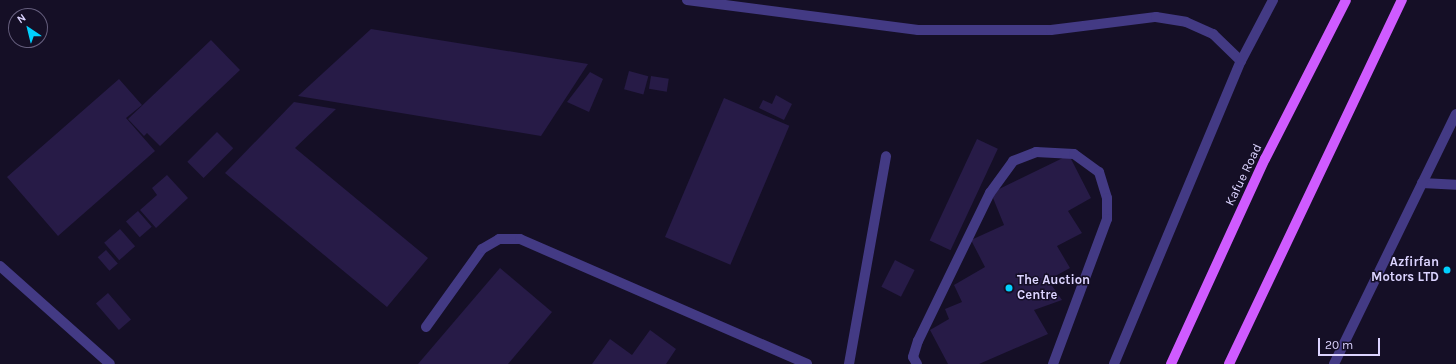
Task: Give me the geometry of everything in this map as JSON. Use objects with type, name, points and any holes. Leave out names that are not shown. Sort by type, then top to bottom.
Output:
[{"type":"main road","name":"Kafue Road","points":[[1171,364],[1265,159],[1346,0]]},
{"type":"main road","points":[[1229,364],[1402,0]]},
{"type":"street","points":[[687,0],[918,30],[1051,30],[1156,17],[1186,22],[1213,34],[1241,61]]},
{"type":"street","points":[[1114,364],[1241,61],[1273,0]]},
{"type":"street","points":[[1334,364],[1456,114]]},
{"type":"street","points":[[917,364],[913,357],[918,341],[990,193],[1013,161],[1036,152],[1074,154],[1099,172],[1107,198],[1107,219],[1053,364]]},
{"type":"street","points":[[849,364],[886,156]]},
{"type":"street","points":[[1422,183],[1456,185]]},
{"type":"street","points":[[426,326],[482,249],[499,240],[520,239],[807,364]]},
{"type":"street","points":[[0,266],[110,364]]},
{"type":"building","points":[[371,29],[588,64],[541,136],[298,96]]},
{"type":"building","points":[[211,40],[240,70],[160,146],[147,133],[144,136],[128,119]]},
{"type":"building","points":[[629,71],[648,76],[643,95],[624,89]]},
{"type":"building","points":[[590,72],[603,79],[589,112],[567,102]]},
{"type":"building","points":[[651,76],[669,79],[667,92],[649,89]]},
{"type":"building","points":[[119,79],[142,105],[126,118],[155,151],[58,236],[7,177]]},
{"type":"building","points":[[776,95],[792,104],[784,120],[759,108],[763,100],[772,104]]},
{"type":"building","points":[[724,98],[789,126],[730,265],[665,237]]},
{"type":"building","points":[[294,102],[336,109],[295,148],[428,258],[387,307],[225,173]]},
{"type":"building","points":[[217,132],[233,148],[204,178],[187,162]]},
{"type":"building","points":[[977,139],[998,149],[951,250],[930,241]]},
{"type":"building","points":[[1069,155],[1091,198],[1068,211],[1082,233],[1057,246],[1070,268],[1048,280],[1062,300],[1034,310],[1048,334],[979,364],[948,364],[930,330],[949,319],[945,309],[962,302],[954,285],[985,267],[971,240],[1004,225],[991,193]]},
{"type":"building","points":[[167,175],[188,198],[156,228],[140,210],[157,195],[152,188]]},
{"type":"building","points":[[138,211],[152,227],[140,237],[126,221]]},
{"type":"building","points":[[120,229],[135,246],[119,260],[104,243]]},
{"type":"building","points":[[106,250],[118,264],[110,271],[98,257]]},
{"type":"building","points":[[895,260],[915,270],[901,297],[881,287]]},
{"type":"building","points":[[500,268],[552,312],[508,364],[418,364]]},
{"type":"building","points":[[108,293],[131,319],[119,330],[96,303]]},
{"type":"building","points":[[650,330],[676,349],[666,364],[592,364],[610,339],[632,355]]},
{"type":"place","name":"Azfirfan Motors LTD","points":[[1447,270]]},
{"type":"place","name":"The Auction Centre","points":[[1009,288]]}]
